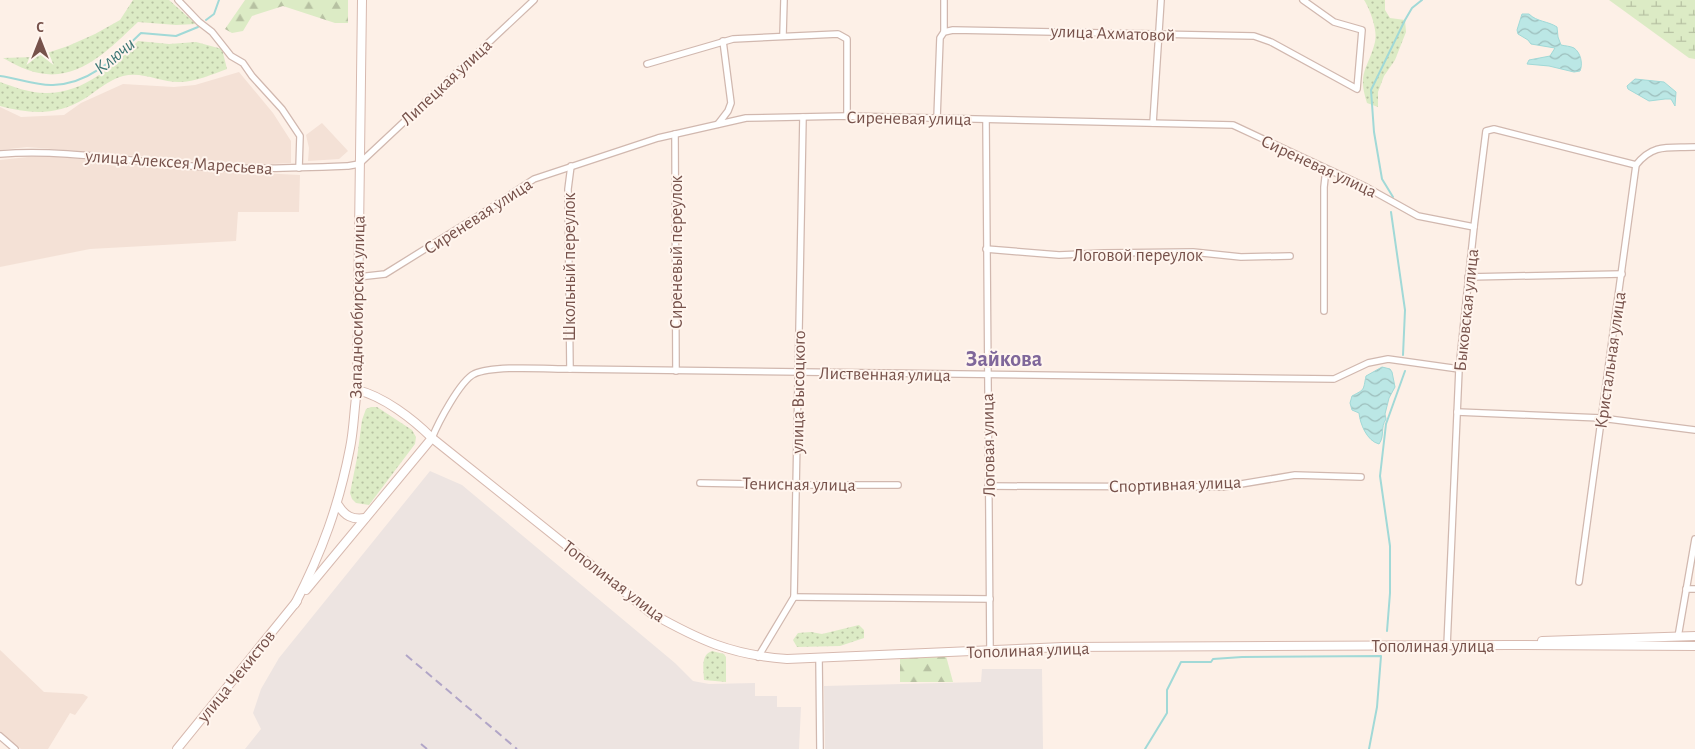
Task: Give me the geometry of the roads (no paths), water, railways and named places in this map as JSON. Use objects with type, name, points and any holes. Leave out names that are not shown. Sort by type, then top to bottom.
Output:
[{"type":"main road","name":"Западносибирская улица","points":[[295,604],[312,572],[338,505],[351,446],[357,390],[362,0]]},
{"type":"main road","name":"Тополиная улица","points":[[357,390],[372,393],[419,424],[432,438],[651,613],[690,635],[737,653],[787,660],[990,650],[1171,646],[1695,646]]},
{"type":"main road","points":[[295,604],[432,438]]},
{"type":"main road","points":[[338,505],[344,514],[355,519],[365,518]]},
{"type":"main road","name":"улица Чекистов","points":[[177,749],[295,604]]},
{"type":"main road","points":[[1510,645],[1547,640],[1695,636]]},
{"type":"street","points":[[178,0],[199,22],[212,32],[230,56],[243,63],[252,76],[282,109],[300,136],[299,168]]},
{"type":"street","name":"Липецкая улица","points":[[359,164],[534,0]]},
{"type":"street","points":[[782,35],[784,0]]},
{"type":"street","points":[[937,118],[940,38],[944,32],[944,0]]},
{"type":"street","points":[[1153,123],[1161,0]]},
{"type":"street","name":"улица Ахматовой","points":[[944,32],[953,30],[1030,30],[1158,35],[1254,36],[1272,42],[1357,89],[1362,30],[1334,22],[1303,0]]},
{"type":"street","points":[[647,64],[733,39],[782,35],[838,34],[847,39],[847,116]]},
{"type":"street","points":[[717,124],[728,111],[731,103],[723,41]]},
{"type":"street","name":"Сиреневая улица","points":[[358,277],[385,274],[534,179],[675,134],[746,118],[847,116],[1233,126],[1366,187],[1418,216],[1474,227]]},
{"type":"street","name":"улица Высоцкого","points":[[758,657],[794,597],[803,117]]},
{"type":"street","name":"Логовая улица","points":[[986,120],[990,650]]},
{"type":"street","name":"Быковская улица","points":[[1447,646],[1459,369],[1486,131],[1494,129],[1636,165]]},
{"type":"street","name":"Сиреневый переулок","points":[[675,134],[676,370]]},
{"type":"street","points":[[1636,165],[1644,155],[1657,148],[1695,147]]},
{"type":"street","name":"улица Алексея Маресьева","points":[[0,154],[22,152],[51,153],[249,170],[359,164]]},
{"type":"street","name":"Кристальная улица","points":[[1579,582],[1636,165]]},
{"type":"street","name":"Школьный переулок","points":[[570,369],[568,189],[571,166]]},
{"type":"street","points":[[1324,311],[1324,187],[1326,168]]},
{"type":"street","name":"Логовой переулок","points":[[986,249],[1059,255],[1193,252],[1242,257],[1290,256]]},
{"type":"street","points":[[1468,277],[1622,274]]},
{"type":"street","name":"Лиственная улица","points":[[432,438],[441,417],[472,375],[490,370],[676,370],[1334,379],[1368,363],[1388,359],[1459,369]]},
{"type":"street","points":[[1457,412],[1601,418],[1695,430]]},
{"type":"street","name":"Спортивная улица","points":[[988,486],[1223,487],[1295,475],[1360,477]]},
{"type":"street","name":"Тенисная улица","points":[[700,482],[796,485],[898,484]]},
{"type":"street","points":[[1678,637],[1695,539]]},
{"type":"street","points":[[1686,590],[1695,590]]},
{"type":"street","points":[[794,597],[990,599]]},
{"type":"street","points":[[819,658],[820,749]]},
{"type":"street","points":[[0,736],[15,749]]},
{"type":"water","points":[[1522,14],[1529,14],[1535,19],[1557,27],[1561,45],[1574,48],[1580,56],[1580,71],[1574,72],[1549,66],[1527,64],[1529,60],[1550,56],[1555,48],[1531,44],[1518,34],[1517,30]]},
{"type":"water","points":[[1635,79],[1664,82],[1676,92],[1675,106],[1671,99],[1649,101],[1628,89],[1627,86]]},
{"type":"water","points":[[1382,367],[1390,369],[1392,372],[1395,387],[1389,398],[1382,438],[1379,444],[1368,436],[1359,413],[1352,410],[1350,403],[1352,396],[1363,389],[1366,376]]},
{"type":"waterway","name":"Ключи","points":[[206,20],[214,14],[219,0]]},
{"type":"waterway","points":[[1393,197],[1382,179],[1374,132],[1371,90],[1405,20],[1412,8],[1422,0]]},
{"type":"waterway","name":"Ключи","points":[[0,76],[53,85],[79,80],[112,60],[141,33],[176,36],[198,27]]},
{"type":"waterway","points":[[1391,212],[1405,310],[1403,355]]},
{"type":"waterway","points":[[1387,631],[1390,593],[1390,546],[1380,476],[1386,424],[1405,371]]},
{"type":"waterway","points":[[1145,749],[1167,713],[1167,690],[1181,662],[1211,662],[1213,659],[1242,657],[1381,656],[1377,707],[1369,749]]},
{"type":"railway","points":[[406,655],[517,749]]},
{"type":"railway","points":[[421,744],[427,749]]},
{"type":"district","name":"Зайкова","points":[[1004,358]]}]
